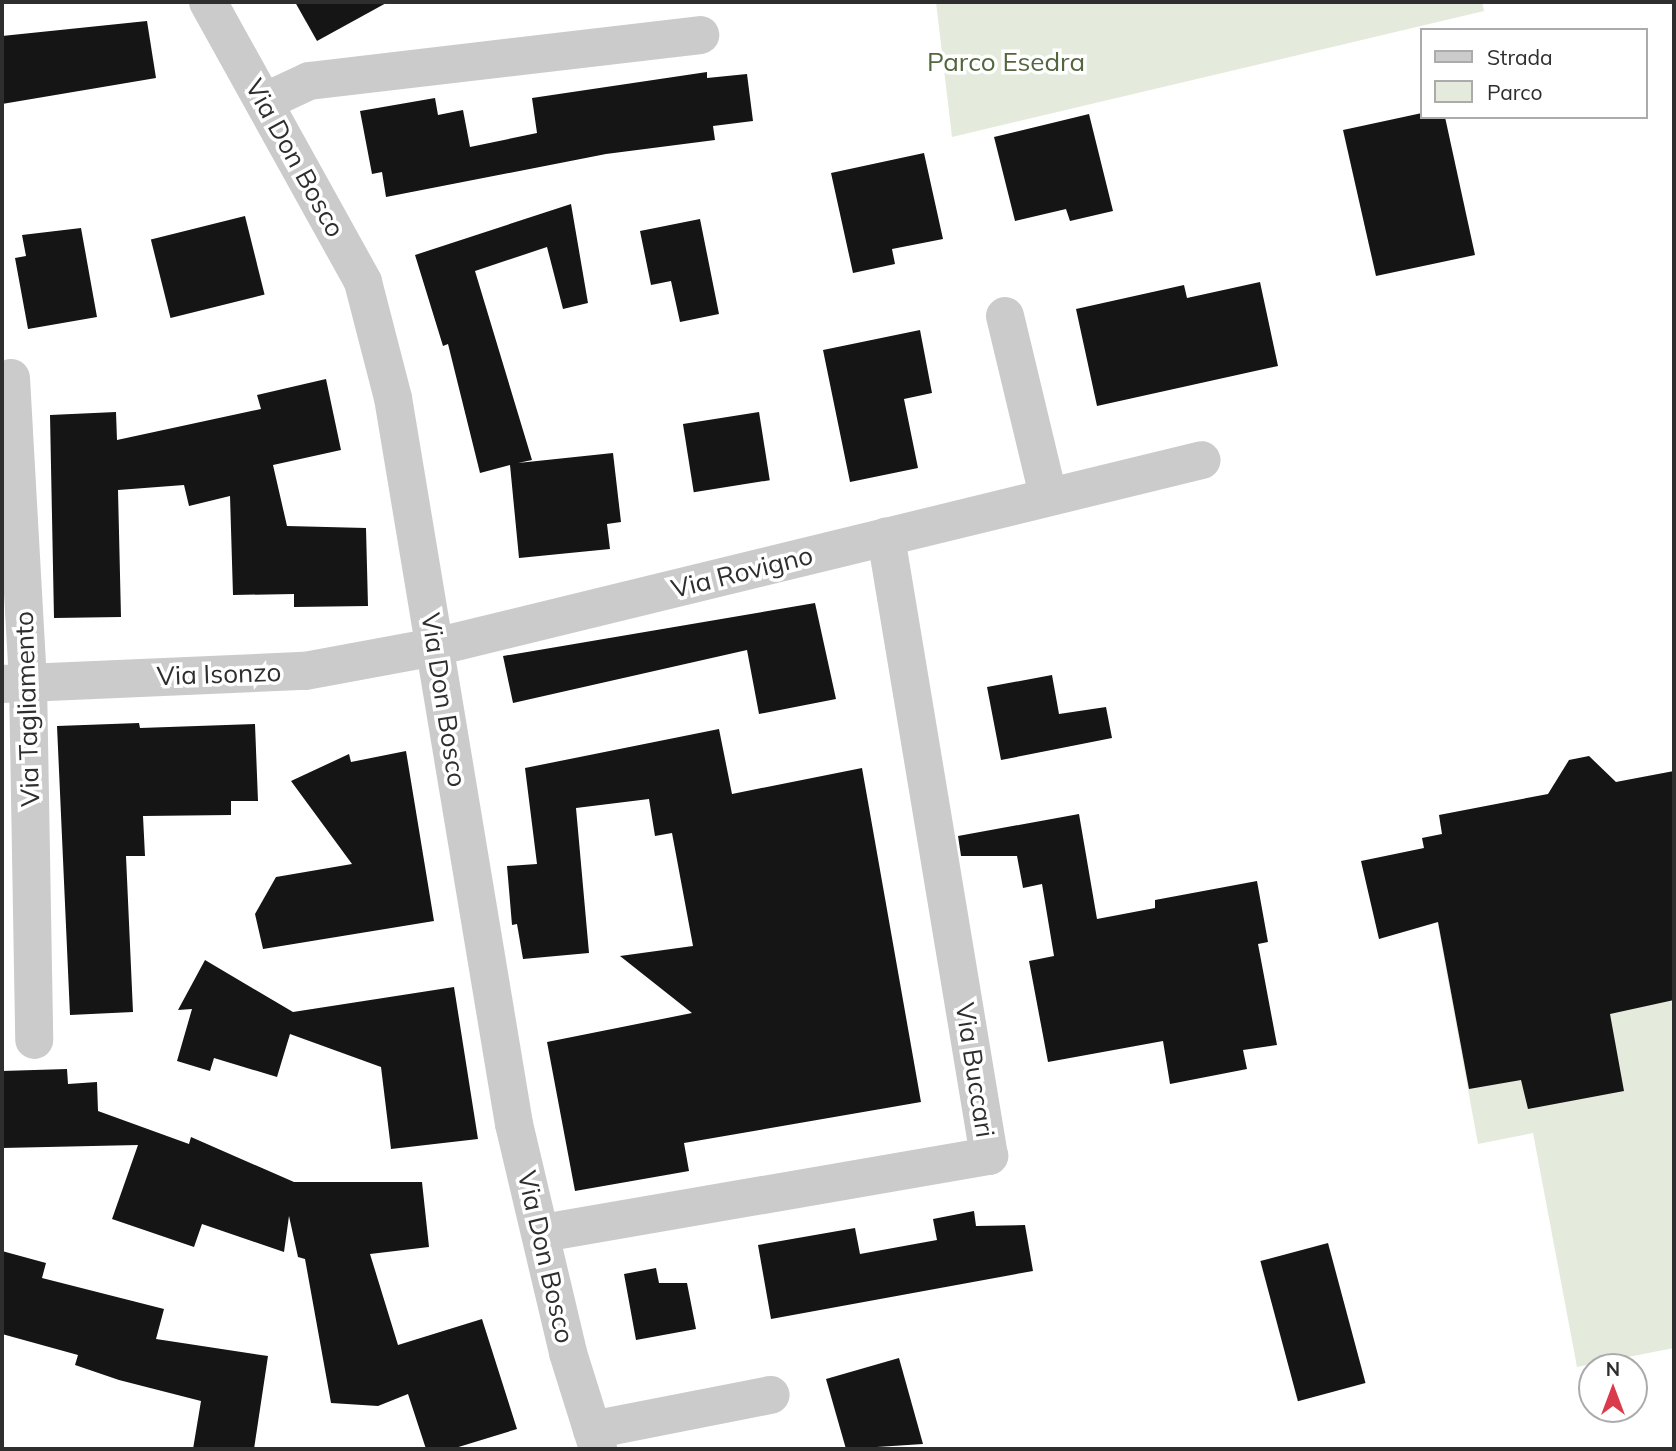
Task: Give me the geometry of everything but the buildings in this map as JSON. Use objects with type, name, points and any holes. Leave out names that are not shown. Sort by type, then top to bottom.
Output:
[{"type":"street","name":"Via Don Bosco","points":[[208,2],[363,282],[393,398],[514,1124],[543,1234],[568,1353],[595,1439],[771,1395]]},
{"type":"street","points":[[264,102],[309,81],[700,35]]},
{"type":"street","points":[[1005,316],[1048,495]]},
{"type":"street","name":"Via Tagliamento","points":[[11,378],[15,683],[34,1040]]},
{"type":"street","name":"Via Rovigno","points":[[435,647],[1048,495],[1202,460]]},
{"type":"street","name":"Via Buccari","points":[[543,1234],[989,1156],[886,537]]},
{"type":"street","name":"Via Isonzo","points":[[15,683],[305,671],[435,647]]},
{"type":"path","points":[[1193,2],[1223,2]]},
{"type":"green space","name":"Parco Esedra","points":[[936,2],[1482,2],[1484,11],[952,137]]},
{"type":"green space","points":[[1674,771],[1674,1348],[1648,1353],[1578,1353],[1577,1367],[1533,1133],[1478,1144],[1422,838],[1442,834],[1439,815]]}]
